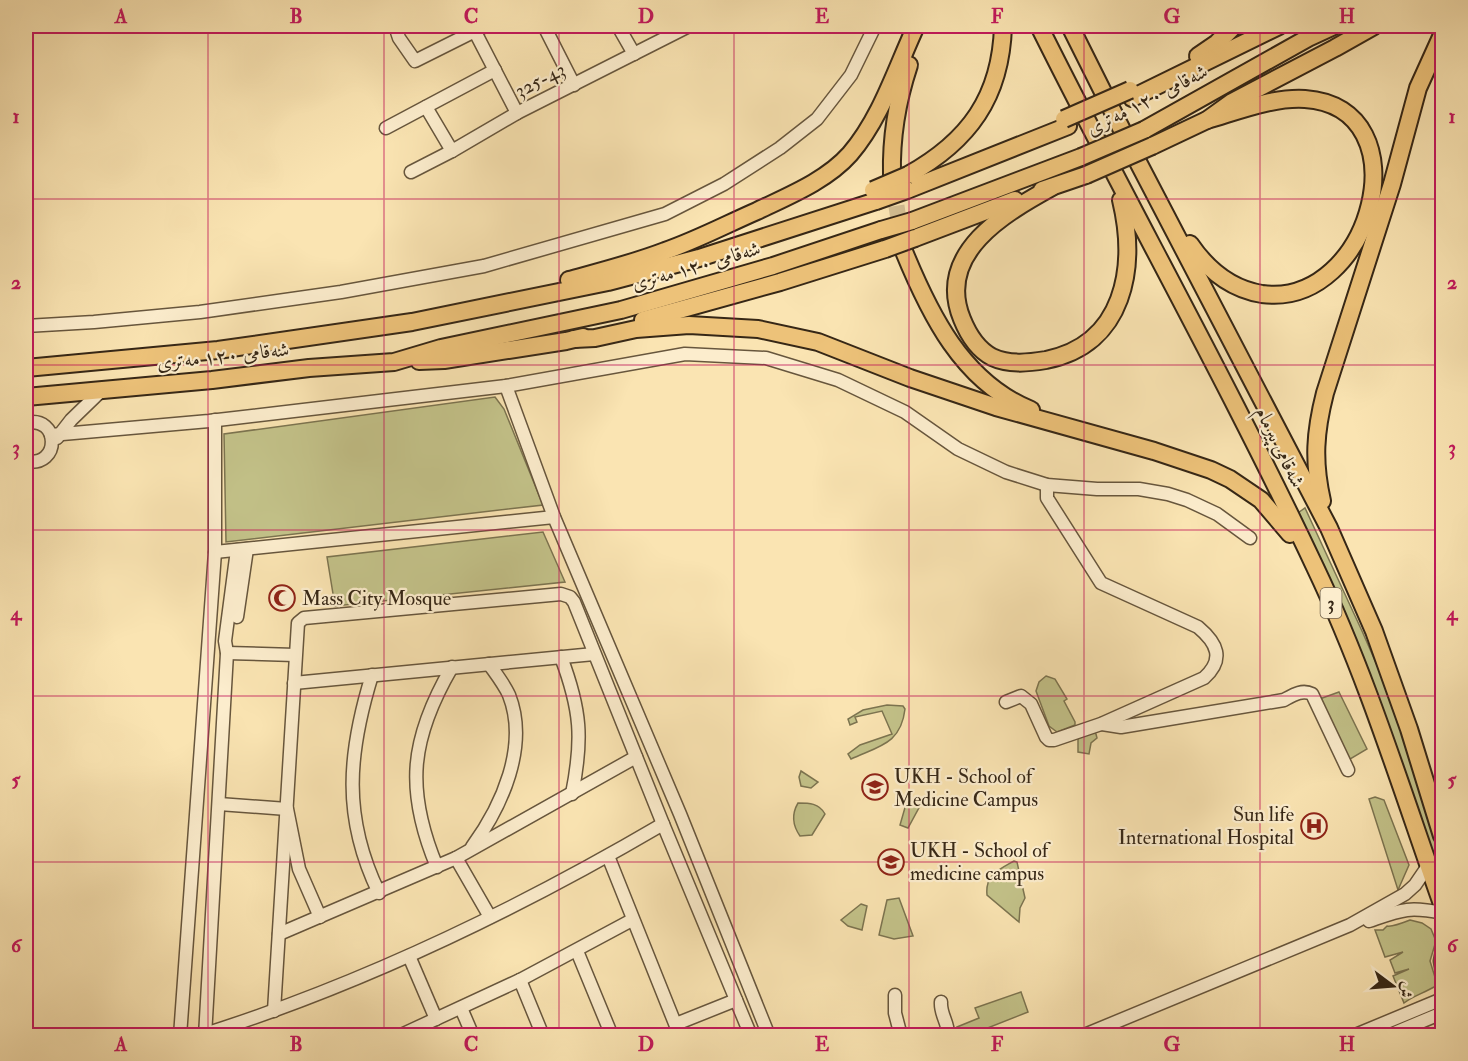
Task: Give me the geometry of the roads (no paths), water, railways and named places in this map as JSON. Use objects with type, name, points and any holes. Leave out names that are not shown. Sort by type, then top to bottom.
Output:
[{"type":"highway","points":[[412,322],[667,251],[781,200],[818,180],[850,154],[873,121],[916,26]]},
{"type":"highway","points":[[925,26],[901,88],[893,138],[902,180],[956,143],[978,115],[994,81],[1002,45],[1003,26]]},
{"type":"highway","name":"شەقامی پیرمام","points":[[1039,26],[1249,429],[1268,474],[1316,568],[1374,709],[1443,904]]},
{"type":"highway","name":"شەقامی پیرمام","points":[[1070,26],[1138,162],[1329,528],[1374,631],[1409,729],[1443,836]]},
{"type":"highway","points":[[1081,26],[1104,92]]},
{"type":"highway","points":[[1131,94],[1217,44],[1234,26]]},
{"type":"highway","name":"شەقامی ١٢٠ مەتری","points":[[26,368],[218,350],[412,322],[608,282],[678,263],[875,195],[902,180],[993,157],[1278,26]]},
{"type":"highway","name":"شەقامی ١٢٠ مەتری","points":[[26,396],[212,380],[309,368],[394,362],[441,348],[621,310],[773,266],[912,221],[1081,157],[1144,130],[1308,38],[1334,26]]},
{"type":"highway","points":[[394,362],[444,360],[574,339],[909,243],[1086,175],[1152,146],[1207,120],[1232,102],[1374,26]]},
{"type":"highway","points":[[1329,528],[1317,473],[1315,451],[1324,393],[1392,184],[1418,88],[1443,35]]},
{"type":"highway","points":[[1138,162],[1193,249],[1210,268],[1229,283],[1249,291],[1276,294],[1299,290],[1320,280],[1337,266],[1352,247],[1370,209],[1374,181],[1370,151],[1364,134],[1356,123],[1334,107],[1306,99],[1279,101],[1207,120]]},
{"type":"highway","points":[[1052,187],[1016,207],[986,230],[959,271],[956,304],[961,317],[976,344],[994,358],[1019,363],[1034,362],[1061,355],[1089,340],[1116,308],[1124,288],[1129,247],[1127,225],[1116,176]]},
{"type":"highway","points":[[909,243],[920,289],[942,332],[977,374],[992,388],[1024,407],[1083,431]]},
{"type":"highway","points":[[574,339],[595,338],[636,329],[689,325],[758,329],[818,342],[910,378],[996,407],[1154,451],[1211,470],[1230,479],[1262,500],[1316,568]]},
{"type":"street","points":[[395,26],[399,38],[415,61],[477,27],[495,70],[517,113]]},
{"type":"street","points":[[544,26],[574,84]]},
{"type":"street","points":[[618,26],[634,54]]},
{"type":"street","name":"325-43","points":[[411,172],[517,113],[689,26]]},
{"type":"street","points":[[26,326],[200,312],[341,291],[484,266],[664,214],[724,184],[780,148],[818,119],[851,75],[875,26]]},
{"type":"street","points":[[386,128],[495,70]]},
{"type":"street","points":[[426,108],[452,151]]},
{"type":"street","points":[[54,438],[506,386],[685,354],[766,358],[838,380],[905,412],[982,462],[1006,472],[1047,485],[1097,489],[1138,489],[1168,494],[1217,514],[1250,538]]},
{"type":"street","points":[[506,386],[554,517],[680,814],[769,1035]]},
{"type":"street","points":[[26,461],[34,462],[46,456],[54,438],[103,389]]},
{"type":"street","points":[[180,1035],[215,552],[215,420]]},
{"type":"street","points":[[26,423],[40,424],[54,438]]},
{"type":"street","points":[[1006,702],[1021,696],[1031,704],[1049,740],[1054,740],[1101,724],[1204,678],[1213,669],[1217,658],[1215,646],[1209,636],[1198,627],[1101,582],[1047,498],[1047,485]]},
{"type":"street","points":[[215,552],[554,517]]},
{"type":"street","points":[[242,549],[233,639],[227,652],[205,1035],[342,985],[409,956],[608,856],[663,824]]},
{"type":"street","points":[[274,1011],[297,626],[304,618],[561,594],[572,599],[751,1035]]},
{"type":"street","points":[[227,652],[295,655]]},
{"type":"street","points":[[294,683],[594,654]]},
{"type":"street","points":[[561,657],[575,699],[580,730],[572,794]]},
{"type":"street","points":[[469,851],[496,805],[508,777],[514,751],[516,730],[510,697],[489,664]]},
{"type":"street","points":[[437,867],[421,825],[416,764],[419,741],[427,717],[436,694],[452,668]]},
{"type":"street","points":[[372,675],[355,742],[353,796],[356,825],[368,869],[380,893]]},
{"type":"street","points":[[1101,724],[1122,727],[1284,699],[1308,692],[1312,694],[1348,770]]},
{"type":"street","points":[[279,934],[380,893],[456,858],[636,756]]},
{"type":"street","points":[[219,804],[287,809]]},
{"type":"street","points":[[287,809],[299,869],[320,917]]},
{"type":"street","points":[[608,856],[678,1030],[736,1000]]},
{"type":"street","points":[[456,858],[490,917]]},
{"type":"street","points":[[1082,1035],[1350,925],[1405,894],[1415,885],[1428,866]]},
{"type":"street","points":[[1350,925],[1404,909],[1422,909],[1443,913]]},
{"type":"street","points":[[399,1035],[520,980],[632,920]]},
{"type":"street","points":[[1443,950],[1440,961],[1443,973]]},
{"type":"street","points":[[577,951],[612,1035]]},
{"type":"street","points":[[409,956],[436,1019]]},
{"type":"street","points":[[520,980],[543,1035]]},
{"type":"street","points":[[895,995],[895,1013],[901,1035]]},
{"type":"street","points":[[1387,1035],[1443,999]]},
{"type":"street","points":[[940,1002],[941,1015],[948,1025],[948,1035]]},
{"type":"street","points":[[461,1008],[473,1035]]},
{"type":"street","points":[[1353,1035],[1417,1016],[1443,1013]]},
{"type":"street","points":[[1417,1016],[1424,1035]]},
{"type":"tunnel","points":[[893,182],[901,237]]},
{"type":"place","name":"Mass City Mosque","points":[[282,598]]},
{"type":"place","name":"UKH - School of Medicine Campus","points":[[875,787]]},
{"type":"place","name":"Sun life International Hospital","points":[[1314,826]]},
{"type":"place","name":"UKH - School of medicine campus","points":[[891,862]]}]
